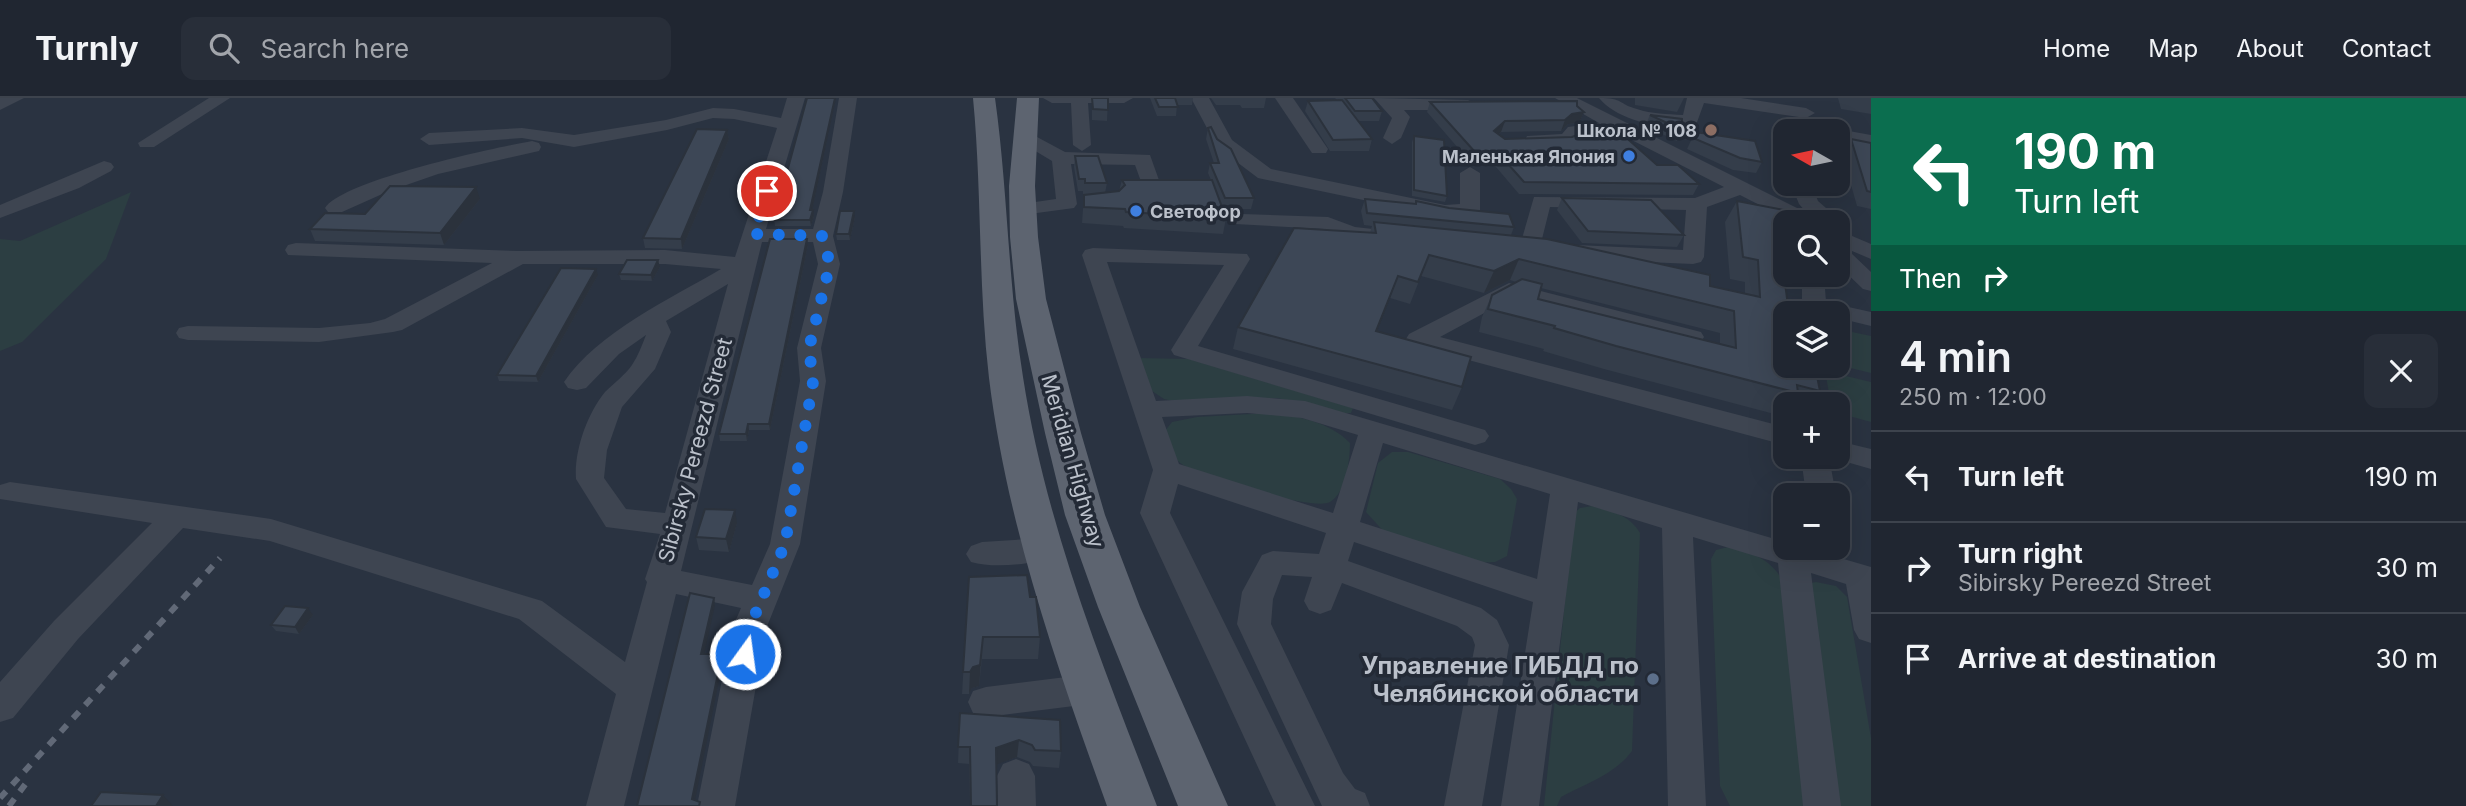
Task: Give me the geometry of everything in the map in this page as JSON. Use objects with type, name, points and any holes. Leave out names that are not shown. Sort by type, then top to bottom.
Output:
[{"type":"main road","points":[[984,98],[1007,139]]},
{"type":"main road","points":[[995,98],[1007,139]]},
{"type":"main road","name":"Meridian Highway","points":[[1028,98],[1007,139],[1006,376],[1018,454],[1045,549],[1090,689],[1132,806]]},
{"type":"main road","name":"Meridian Highway","points":[[1007,139],[1023,209],[1031,299],[1084,515],[1119,607],[1203,806]]},
{"type":"street","points":[[0,105],[15,98]]},
{"type":"street","points":[[147,143],[220,98]]},
{"type":"street","name":"Sibirsky Pereezd Street","points":[[605,806],[661,579],[744,265],[796,98]]},
{"type":"street","points":[[716,806],[749,629],[785,544],[813,382],[809,348],[830,264],[822,236],[833,192],[848,98]]},
{"type":"street","points":[[1052,98],[1124,98]]},
{"type":"street","points":[[1200,98],[1224,143],[1265,174],[1445,211],[1470,210],[1469,173]]},
{"type":"street","points":[[1284,98],[1319,149]]},
{"type":"street","points":[[1608,98],[1626,112],[1690,121],[1696,98]]},
{"type":"street","points":[[1706,98],[1795,119]]},
{"type":"street","points":[[1079,99],[1082,145]]},
{"type":"street","points":[[1563,100],[1763,200],[1801,210]]},
{"type":"street","points":[[1387,102],[1483,104]]},
{"type":"street","points":[[1387,102],[1402,117],[1392,138]]},
{"type":"street","points":[[335,208],[366,192],[432,169],[513,150],[667,125],[713,113],[734,114],[788,125]]},
{"type":"street","points":[[1514,141],[1567,139],[1574,131],[1618,126]]},
{"type":"street","points":[[429,139],[522,133],[565,142]]},
{"type":"street","points":[[1850,137],[1871,141]]},
{"type":"street","points":[[1007,139],[1061,158],[1143,159],[1150,183]]},
{"type":"street","points":[[1061,158],[1067,204]]},
{"type":"street","points":[[0,212],[72,184],[104,167]]},
{"type":"street","points":[[1530,250],[1541,201],[1697,204],[1739,188]]},
{"type":"street","points":[[1023,209],[1088,203]]},
{"type":"street","points":[[1489,246],[1693,257],[1697,204]]},
{"type":"street","points":[[1242,220],[1328,223],[1350,233],[1406,239]]},
{"type":"street","points":[[754,234],[822,236]]},
{"type":"street","points":[[1850,239],[1871,250]]},
{"type":"street","points":[[296,250],[519,257],[665,257],[744,265]]},
{"type":"street","points":[[1296,806],[1155,513],[1167,470],[1093,255],[1239,259],[1183,350],[1475,436]]},
{"type":"street","points":[[188,333],[348,334],[381,328],[393,325],[519,257]]},
{"type":"street","points":[[1596,263],[1679,276],[1680,257]]},
{"type":"street","points":[[1850,264],[1871,284]]},
{"type":"street","points":[[577,382],[590,366],[653,320],[744,265]]},
{"type":"street","points":[[1813,287],[1814,306],[1871,318]]},
{"type":"street","points":[[1692,337],[1509,290],[1418,339],[1773,433]]},
{"type":"street","points":[[653,320],[659,332],[647,362],[632,384],[613,401],[590,456],[588,472],[617,519],[676,525]]},
{"type":"street","points":[[1147,410],[1279,405],[1566,486],[1773,550]]},
{"type":"street","points":[[1320,601],[1373,431]]},
{"type":"street","points":[[1850,453],[1871,459]]},
{"type":"street","points":[[1167,470],[1549,595]]},
{"type":"street","points":[[1520,806],[1566,486]]},
{"type":"street","points":[[10,492],[271,530],[530,610],[635,689]]},
{"type":"street","points":[[0,707],[66,630],[176,517]]},
{"type":"street","points":[[1677,521],[1687,806]]},
{"type":"street","points":[[982,554],[1045,549]]},
{"type":"street","points":[[1793,560],[1822,806]]},
{"type":"street","points":[[1806,560],[1866,578],[1871,630]]},
{"type":"street","points":[[1351,806],[1341,802],[1330,785],[1254,624],[1254,604],[1260,583],[1273,563],[1300,563],[1331,568],[1469,617],[1485,629],[1492,646],[1463,806]]},
{"type":"street","points":[[661,579],[762,600]]},
{"type":"street","points":[[986,702],[1090,689]]},
{"type":"shaded area","points":[[131,192],[106,259],[22,342],[0,351],[0,239],[20,241]]},
{"type":"shaded area","points":[[1850,332],[1871,336],[1871,373],[1850,368]]},
{"type":"shaded area","points":[[1138,358],[1189,359],[1353,408],[1351,413],[1344,413],[1277,398],[1164,399],[1149,389]]},
{"type":"shaded area","points":[[1850,377],[1871,382],[1871,422],[1850,416],[1850,392],[1829,392],[1826,378]]},
{"type":"shaded area","points":[[1269,413],[1302,418],[1323,425],[1350,443],[1343,484],[1330,502],[1301,502],[1253,491],[1205,475],[1178,461],[1165,431],[1172,422],[1197,417]]},
{"type":"shaded area","points":[[1392,452],[1408,452],[1500,479],[1517,499],[1507,556],[1495,562],[1475,563],[1387,535],[1366,512],[1378,463]]},
{"type":"shaded area","points":[[1592,506],[1625,518],[1640,533],[1632,751],[1608,772],[1561,797],[1557,806],[1544,806],[1574,513],[1580,508]]},
{"type":"shaded area","points":[[1728,547],[1760,558],[1778,573],[1783,581],[1807,806],[1730,806],[1720,786],[1711,559],[1716,550]]},
{"type":"shaded area","points":[[1811,583],[1836,586],[1847,597],[1871,738],[1871,806],[1835,806]]},
{"type":"building","points":[[807,98],[835,98],[810,210],[813,210],[810,220],[774,220]]},
{"type":"building","points":[[1092,98],[1108,98],[1108,110],[1093,109]]},
{"type":"building","points":[[1155,98],[1175,98],[1178,107],[1159,107]]},
{"type":"building","points":[[1345,98],[1372,98],[1382,111],[1355,111]]},
{"type":"building","points":[[1342,100],[1372,139],[1333,140],[1308,101]]},
{"type":"building","points":[[1577,101],[1577,106],[1584,112],[1572,114],[1565,120],[1505,121],[1494,131],[1505,139],[1572,137],[1586,128],[1612,125],[1657,165],[1678,165],[1699,184],[1524,182],[1500,155],[1475,152],[1430,102]]},
{"type":"building","points":[[1650,115],[1682,119],[1682,130]]},
{"type":"building","points":[[1211,127],[1217,139],[1231,149],[1254,198],[1225,198],[1210,163],[1219,163],[1208,128]]},
{"type":"building","points":[[697,129],[727,130],[681,239],[643,238]]},
{"type":"building","points":[[1695,132],[1755,141],[1762,162],[1740,158],[1693,138]]},
{"type":"building","points":[[1414,136],[1444,140],[1447,196],[1414,190]]},
{"type":"building","points":[[1851,139],[1871,143],[1871,192],[1867,191]]},
{"type":"building","points":[[1075,156],[1098,156],[1107,183],[1085,183],[1085,179],[1079,179]]},
{"type":"building","points":[[1122,180],[1212,180],[1226,218],[1084,207],[1084,195],[1119,191],[1125,185]]},
{"type":"building","points":[[390,186],[476,187],[440,233],[310,229],[325,213],[365,214]]},
{"type":"building","points":[[1562,198],[1651,200],[1684,235],[1588,231]]},
{"type":"building","points":[[1365,199],[1416,204],[1416,201],[1449,208],[1509,214],[1514,227],[1367,213]]},
{"type":"building","points":[[1737,201],[1784,210],[1773,210],[1773,287],[1786,287],[1787,301],[1773,301],[1773,378],[1817,378],[1820,391],[1797,385],[1798,392],[1794,392],[1616,346],[1554,328],[1555,326],[1488,309],[1492,295],[1522,279],[1542,284],[1538,299],[1736,348],[1734,311],[1519,259],[1494,271],[1429,255],[1418,282],[1398,276],[1376,331],[1471,357],[1462,387],[1238,327],[1294,228],[1376,233],[1374,222],[1547,239],[1710,275],[1710,286],[1760,297],[1758,260],[1743,257]]},
{"type":"building","points":[[840,211],[854,211],[849,234],[836,234]]},
{"type":"building","points":[[770,239],[807,239],[769,424],[748,424],[746,434],[719,434]]},
{"type":"building","points":[[627,260],[658,260],[651,275],[619,274]]},
{"type":"building","points":[[561,268],[596,269],[536,376],[497,375]]},
{"type":"building","points":[[705,509],[735,510],[726,539],[696,537]]},
{"type":"building","points":[[1027,575],[1030,597],[1036,597],[1040,637],[983,637],[980,665],[973,667],[970,672],[963,672],[969,577]]},
{"type":"building","points":[[690,593],[714,598],[701,654],[722,654],[692,799],[700,802],[699,806],[637,806]]},
{"type":"building","points":[[285,606],[308,608],[295,627],[271,625]]},
{"type":"building","points":[[960,713],[1060,720],[1061,751],[1035,750],[1032,745],[1019,740],[996,748],[997,806],[971,806],[970,747],[958,747]]},
{"type":"building","points":[[101,792],[163,795],[156,806],[91,806]]},
{"type":"railway","points":[[0,798],[220,558]]},
{"type":"railway","points":[[9,806],[30,778]]},
{"type":"place","name":"Школа № 108","points":[[1711,130]]},
{"type":"place","name":"Маленькая Япония","points":[[1629,156]]},
{"type":"place","name":"Светофор","points":[[1136,211]]},
{"type":"place","name":"Управление ГИБДД по Челябинской области","points":[[1653,679]]},
{"type":"route","points":[[745,654],[749,629],[785,544],[813,382],[809,348],[830,264],[822,236],[754,234],[767,191]]}]
